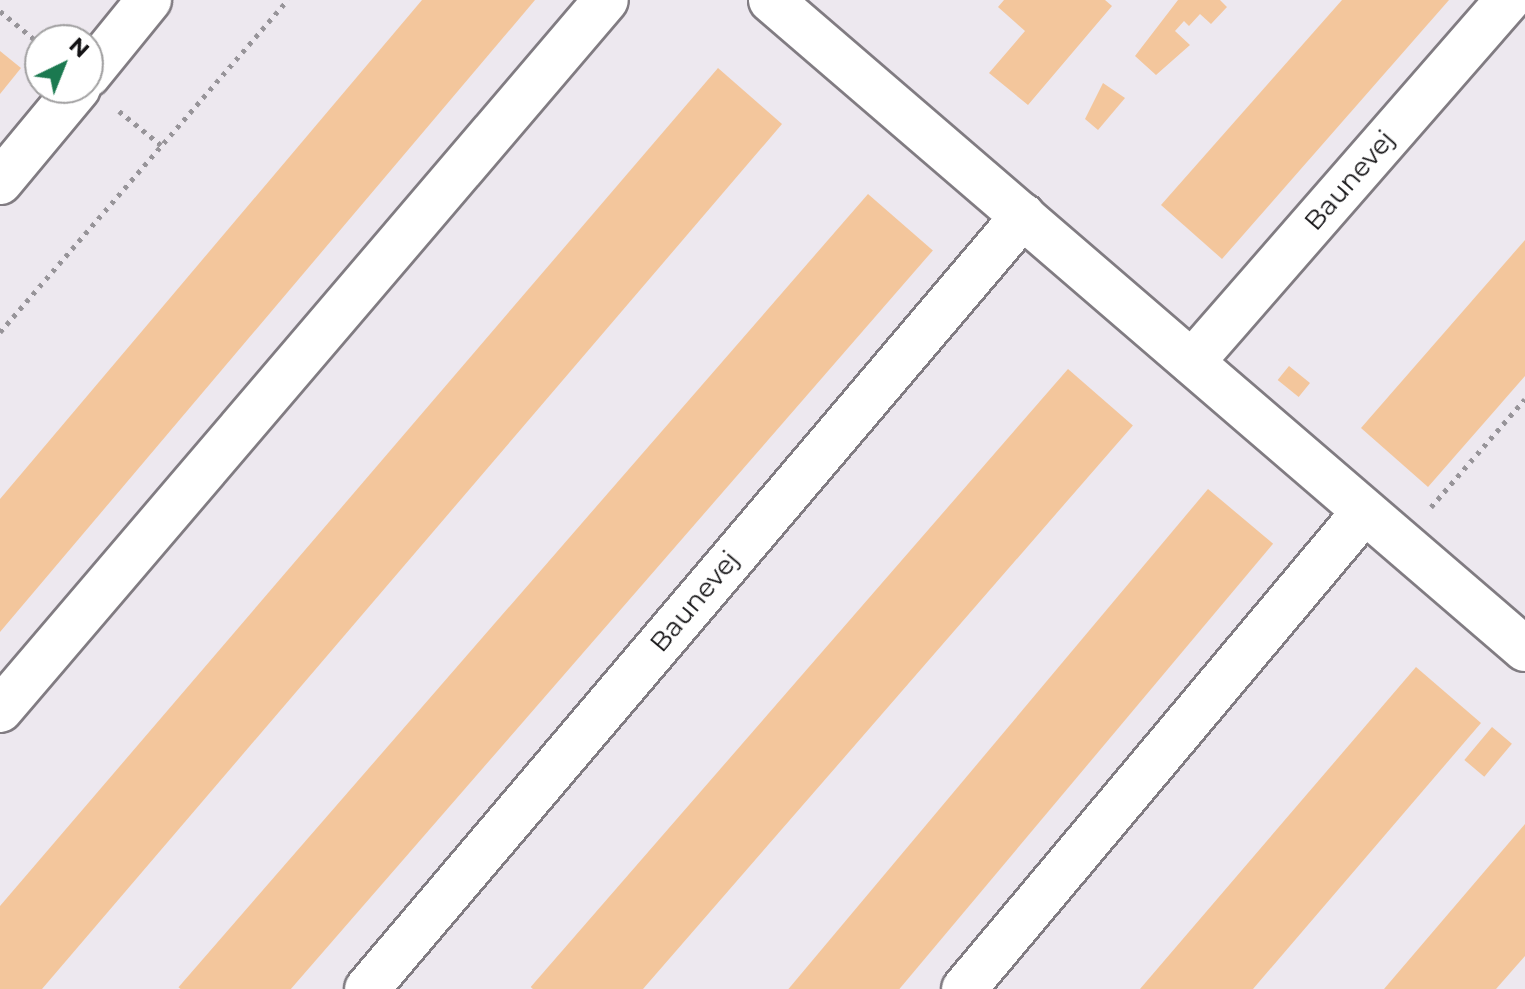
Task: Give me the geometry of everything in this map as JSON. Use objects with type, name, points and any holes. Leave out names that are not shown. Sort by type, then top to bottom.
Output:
[{"type":"street","points":[[104,72],[149,0]]},
{"type":"street","points":[[0,710],[606,0]]},
{"type":"street","points":[[771,0],[1525,649]]},
{"type":"street","name":"Baunevej","points":[[1192,362],[1508,0]]},
{"type":"street","points":[[0,182],[78,104]]},
{"type":"street","name":"Baunevej","points":[[367,989],[1023,216]]},
{"type":"street","points":[[964,989],[1364,512]]},
{"type":"path","points":[[0,332],[288,0]]},
{"type":"path","points":[[0,11],[24,31]]},
{"type":"path","points":[[104,98],[161,145]]},
{"type":"path","points":[[1400,542],[1525,399]]},
{"type":"building","points":[[422,0],[535,0],[0,632],[0,499]]},
{"type":"building","points":[[1004,0],[1105,0],[1112,6],[1028,105],[989,73],[1025,31],[998,7]]},
{"type":"building","points":[[1178,0],[1220,0],[1227,7],[1211,24],[1200,14],[1189,26],[1184,21],[1175,31],[1190,45],[1156,75],[1135,56]]},
{"type":"building","points":[[1342,0],[1449,0],[1222,259],[1161,205]]},
{"type":"building","points":[[0,51],[21,68],[0,94]]},
{"type":"building","points":[[718,68],[782,124],[42,989],[0,989],[0,906]]},
{"type":"building","points":[[1103,83],[1125,98],[1098,130],[1085,119]]},
{"type":"building","points":[[868,194],[933,250],[291,989],[178,987]]},
{"type":"building","points":[[1525,240],[1525,376],[1428,487],[1361,428]]},
{"type":"building","points":[[1289,366],[1310,383],[1299,397],[1278,380]]},
{"type":"building","points":[[1068,369],[1133,425],[643,989],[531,987]]},
{"type":"building","points":[[1208,489],[1273,544],[899,989],[788,989]]},
{"type":"building","points":[[1416,667],[1481,723],[1253,989],[1140,989]]},
{"type":"building","points":[[1492,727],[1512,744],[1484,777],[1464,760]]},
{"type":"building","points":[[1525,824],[1525,956],[1496,989],[1384,989]]}]
